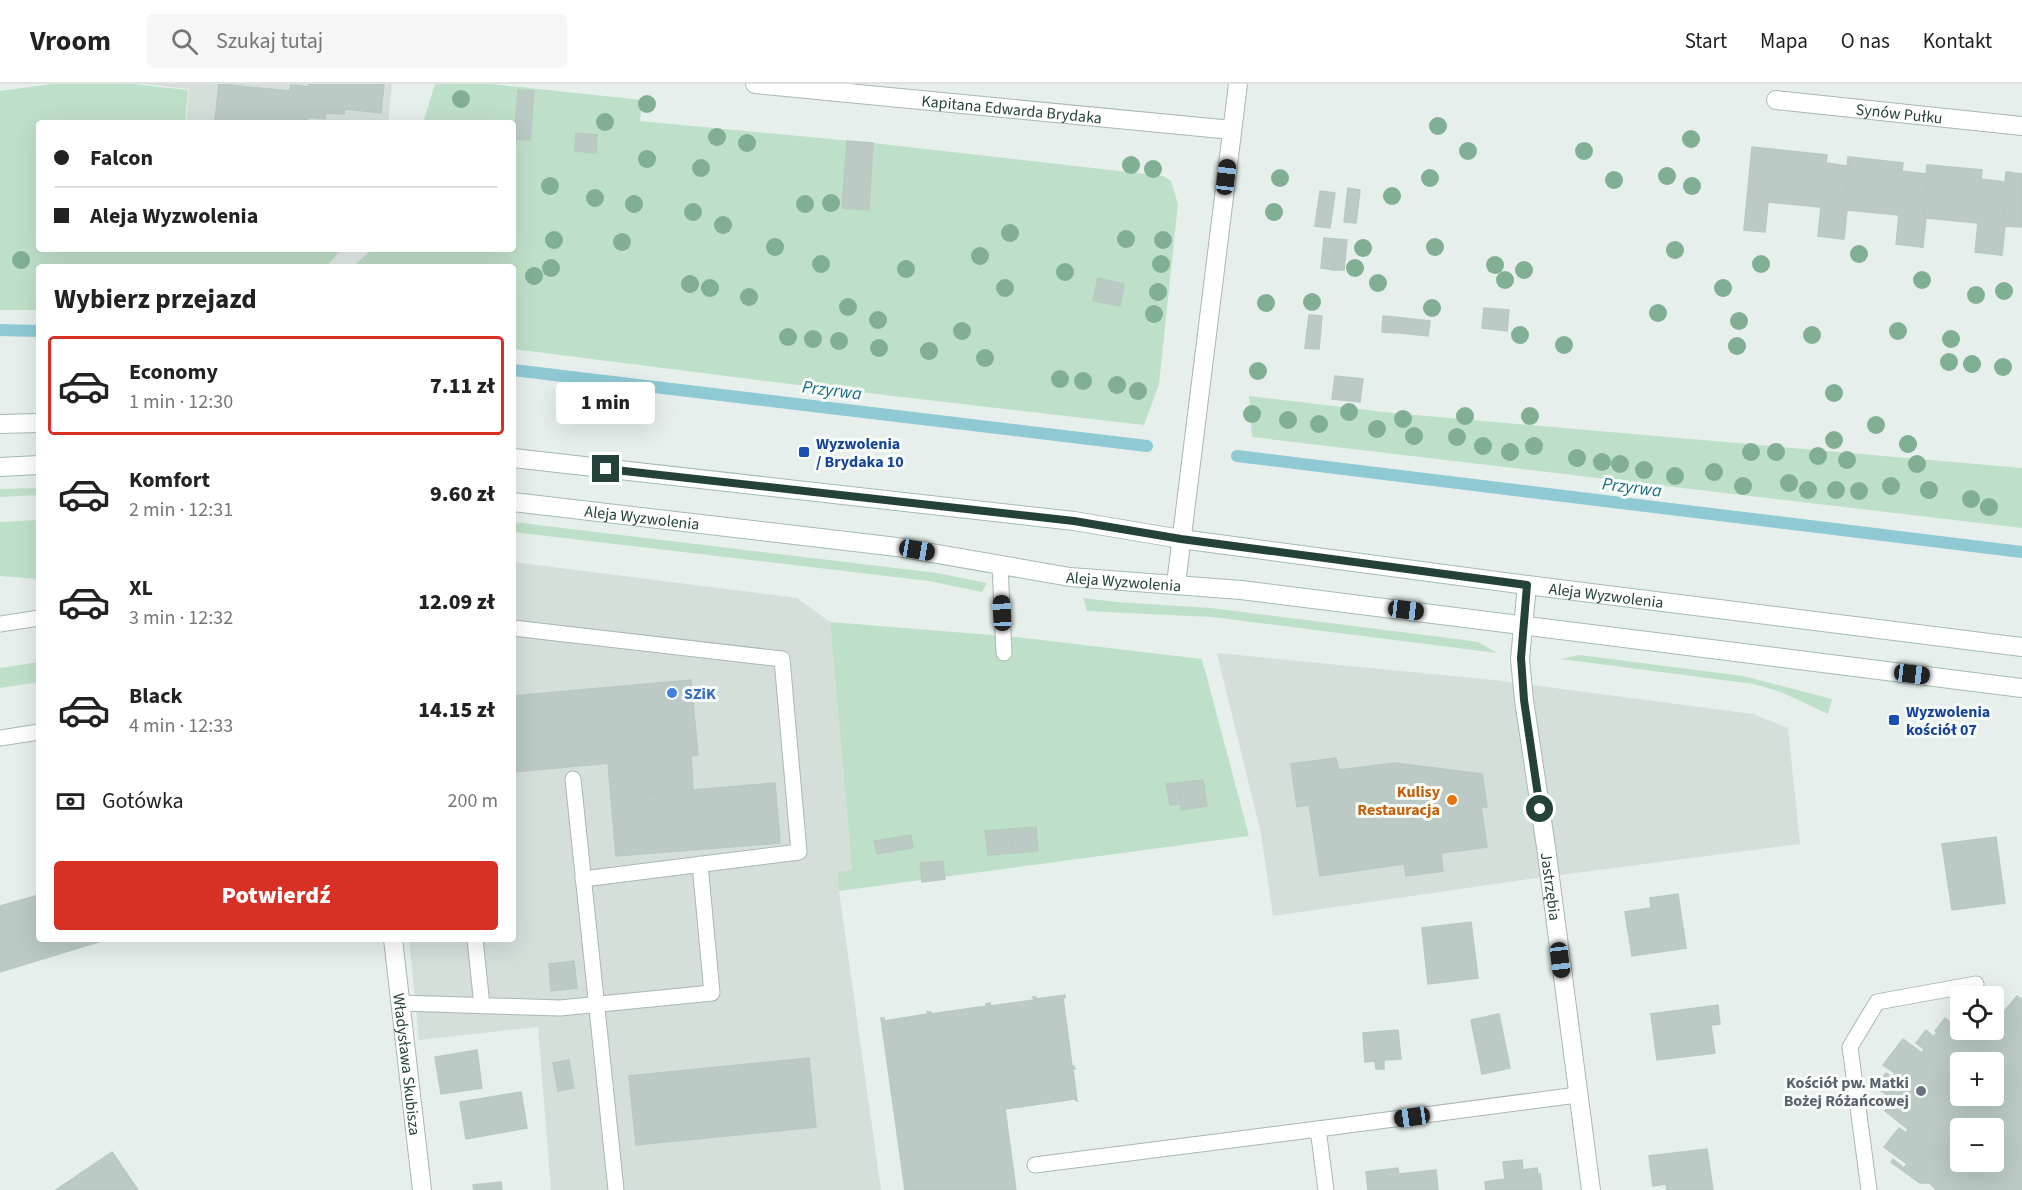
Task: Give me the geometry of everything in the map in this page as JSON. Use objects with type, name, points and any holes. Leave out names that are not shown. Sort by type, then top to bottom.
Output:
[{"type":"main road","name":"Kapitana Edwarda Brydaka","points":[[755,84],[1232,130]]},
{"type":"main road","points":[[1176,584],[1238,84]]},
{"type":"main road","name":"Synów Pułku","points":[[1776,100],[2022,126]]},
{"type":"main road","points":[[0,424],[36,423]]},
{"type":"main road","name":"Aleja Wyzwolenia","points":[[516,458],[1074,521],[1181,539],[1527,585],[2022,647]]},
{"type":"main road","points":[[0,467],[36,465]]},
{"type":"main road","name":"Aleja Wyzwolenia","points":[[516,502],[897,547],[1070,577],[1241,590],[2022,688]]},
{"type":"main road","name":"Jastrzębia","points":[[1527,585],[1521,658],[1524,700],[1546,847],[1591,1190]]},
{"type":"main road","name":"Władysława Skubisza","points":[[393,942],[422,1190]]},
{"type":"lane","points":[[1000,565],[1004,652]]},
{"type":"lane","points":[[0,624],[36,618]]},
{"type":"lane","points":[[516,628],[782,659],[799,852],[584,879]]},
{"type":"lane","points":[[0,738],[36,732]]},
{"type":"lane","points":[[573,779],[616,1190]]},
{"type":"lane","points":[[400,1003],[560,1008],[712,993],[700,864]]},
{"type":"lane","points":[[475,942],[482,1006]]},
{"type":"lane","points":[[1869,1190],[1850,1047],[1877,1002],[1976,984]]},
{"type":"lane","points":[[1035,1165],[1577,1095]]},
{"type":"lane","points":[[1318,1129],[1326,1190]]},
{"type":"shaded area","points":[[145,84],[392,84],[388,120],[186,120],[189,89]]},
{"type":"shaded area","points":[[516,562],[797,598],[830,622],[852,870],[839,891],[881,1190],[551,1190],[538,1027],[419,1040],[409,942],[516,942]]},
{"type":"shaded area","points":[[1217,653],[1494,680],[1753,714],[1788,728],[1800,844],[1529,879],[1273,916],[1261,834]]},
{"type":"green space","points":[[52,84],[133,84],[188,90],[185,120],[36,120],[36,252],[339,252],[329,264],[36,264],[36,310],[0,310],[0,91]]},
{"type":"green space","points":[[435,84],[492,84],[642,100],[640,121],[873,143],[1163,176],[1171,181],[1178,204],[1159,384],[1144,425],[516,349],[516,264],[356,264],[369,252],[516,252],[516,120],[424,120]]},
{"type":"green space","points":[[1249,396],[1393,413],[2022,468],[2022,528],[1252,437]]},
{"type":"green space","points":[[36,488],[36,495],[0,497],[0,489]]},
{"type":"green space","points":[[36,520],[36,579],[0,576],[0,522]]},
{"type":"green space","points":[[516,522],[937,573],[987,583],[982,592],[929,581],[516,532]]},
{"type":"green space","points":[[1083,598],[1211,608],[1457,639],[1478,642],[1497,653],[1212,617],[1087,611]]},
{"type":"green space","points":[[830,622],[1016,637],[1202,659],[1249,836],[839,891],[838,872],[852,870]]},
{"type":"green space","points":[[1579,655],[1743,676],[1832,699],[1828,714],[1781,692],[1754,684],[1561,659]]},
{"type":"green space","points":[[36,662],[36,682],[0,688],[0,668]]},
{"type":"building","points":[[219,84],[290,91],[291,85],[309,87],[309,84],[384,84],[381,113],[345,109],[344,114],[326,113],[325,119],[308,117],[308,120],[215,120]]},
{"type":"building","points":[[518,90],[534,91],[530,140],[516,139]]},
{"type":"building","points":[[576,133],[597,135],[596,153],[575,151]]},
{"type":"building","points":[[847,141],[873,143],[869,210],[842,208]]},
{"type":"building","points":[[1752,147],[1827,155],[1826,163],[1847,166],[1848,157],[1850,157],[1842,239],[1818,236],[1821,207],[1768,202],[1765,232],[1744,230]]},
{"type":"building","points":[[1850,157],[1903,163],[1902,171],[1926,174],[1927,165],[1929,165],[1921,247],[1896,244],[1899,215],[1847,210],[1844,239],[1842,239]]},
{"type":"building","points":[[1929,165],[1982,170],[1981,179],[2005,182],[2006,172],[2008,172],[2000,255],[1975,252],[1978,223],[1926,218],[1923,247],[1921,247]]},
{"type":"building","points":[[2008,172],[2022,174],[2022,227],[2005,226],[2002,255],[2000,255]]},
{"type":"building","points":[[1348,188],[1360,190],[1356,223],[1344,222]]},
{"type":"building","points":[[1320,191],[1335,193],[1330,228],[1315,226]]},
{"type":"building","points":[[1324,238],[1336,239],[1333,270],[1321,268]]},
{"type":"building","points":[[1336,239],[1347,240],[1344,270],[1333,270]]},
{"type":"building","points":[[1098,278],[1124,284],[1120,306],[1093,301]]},
{"type":"building","points":[[1484,308],[1509,310],[1507,331],[1482,328]]},
{"type":"building","points":[[1309,315],[1322,316],[1319,349],[1305,348]]},
{"type":"building","points":[[1383,316],[1403,318],[1401,333],[1382,332]]},
{"type":"building","points":[[1403,318],[1430,321],[1428,336],[1401,333]]},
{"type":"building","points":[[1335,376],[1363,379],[1360,402],[1332,399]]},
{"type":"building","points":[[691,680],[698,755],[516,772],[516,696]]},
{"type":"building","points":[[691,756],[693,790],[611,797],[608,763]]},
{"type":"building","points":[[1336,758],[1339,770],[1395,763],[1482,774],[1487,807],[1481,807],[1487,847],[1441,853],[1443,871],[1406,876],[1404,864],[1320,876],[1309,805],[1297,807],[1291,764]]},
{"type":"building","points":[[1203,780],[1207,806],[1181,810],[1178,783]]},
{"type":"building","points":[[775,783],[780,843],[616,856],[611,797]]},
{"type":"building","points":[[1178,783],[1181,804],[1170,805],[1166,784]]},
{"type":"building","points":[[1036,827],[1038,851],[1012,853],[1011,829]]},
{"type":"building","points":[[1011,829],[1012,853],[988,855],[985,831]]},
{"type":"building","points":[[911,835],[913,848],[877,854],[874,841]]},
{"type":"building","points":[[1996,837],[2005,903],[1952,910],[1942,844]]},
{"type":"building","points":[[943,861],[945,879],[922,882],[920,863]]},
{"type":"building","points":[[1678,894],[1686,948],[1632,956],[1625,912],[1651,908],[1650,898]]},
{"type":"building","points":[[36,896],[36,942],[98,942],[0,972],[0,906]]},
{"type":"building","points":[[1471,922],[1478,978],[1428,984],[1422,928]]},
{"type":"building","points":[[574,961],[577,988],[551,991],[549,964]]},
{"type":"building","points":[[1065,995],[1063,998],[1072,1066],[1075,1069],[1073,1069],[1077,1101],[1074,1099],[1005,1109],[1016,1190],[905,1190],[881,1018],[884,1018],[884,1021],[928,1014],[927,1012],[931,1014],[987,1006],[986,1004],[990,1003],[990,1006],[1034,1000],[1033,997],[1036,999]]},
{"type":"building","name":"Kościół pw. Matki Bożej Różańcowej","points":[[2017,996],[2022,1000],[2022,1190],[1936,1190],[1930,1183],[1920,1183],[1891,1162],[1893,1159],[1904,1168],[1907,1164],[1884,1147],[1899,1128],[1906,1133],[1908,1129],[1885,1111],[1891,1104],[1895,1107],[1898,1103],[1876,1087],[1886,1073],[1892,1077],[1895,1073],[1883,1065],[1903,1039],[1922,1053],[1924,1049],[1916,1043],[1926,1030],[1934,1037],[1937,1032],[1935,1031],[1945,1018],[1950,1022],[1950,1040],[2004,1040],[2004,1011]]},
{"type":"building","points":[[1718,1005],[1720,1024],[1711,1025],[1715,1053],[1657,1060],[1651,1014]]},
{"type":"building","points":[[1499,1014],[1510,1068],[1482,1074],[1471,1020]]},
{"type":"building","points":[[1398,1030],[1401,1059],[1384,1060],[1384,1069],[1376,1069],[1375,1061],[1365,1062],[1363,1033]]},
{"type":"building","points":[[477,1050],[482,1088],[441,1094],[435,1057]]},
{"type":"building","points":[[809,1058],[816,1127],[636,1145],[629,1076]]},
{"type":"building","points":[[569,1060],[574,1088],[558,1091],[553,1063]]},
{"type":"building","points":[[521,1092],[527,1128],[466,1139],[460,1102]]},
{"type":"building","points":[[1707,1149],[1713,1190],[1667,1190],[1666,1184],[1653,1186],[1649,1156]]},
{"type":"building","points":[[112,1152],[138,1190],[56,1190]]},
{"type":"building","points":[[1522,1160],[1523,1170],[1537,1168],[1542,1190],[1486,1190],[1485,1182],[1505,1179],[1503,1162]]},
{"type":"building","points":[[1398,1168],[1399,1174],[1436,1170],[1438,1190],[1368,1190],[1366,1172]]},
{"type":"building","points":[[501,1182],[502,1190],[474,1190],[473,1185]]},
{"type":"waterway","name":"Przyrwa","points":[[0,330],[36,331]]},
{"type":"waterway","name":"Przyrwa","points":[[516,370],[1147,446]]},
{"type":"waterway","name":"Przyrwa","points":[[1237,456],[2022,552]]},
{"type":"place","name":"Wyzwolenia / Brydaka 10","points":[[804,452]]},
{"type":"place","name":"SZiK","points":[[672,693]]},
{"type":"place","name":"Wyzwolenia kościół 07","points":[[1894,720]]},
{"type":"place","name":"Kulisy Restauracja","points":[[1452,800]]},
{"type":"place","name":"Kościół pw. Matki Bożej Różańcowej","points":[[1921,1091]]},
{"type":"route","points":[[606,469],[1074,521],[1181,539],[1527,585],[1521,658],[1524,700],[1540,809]]}]
